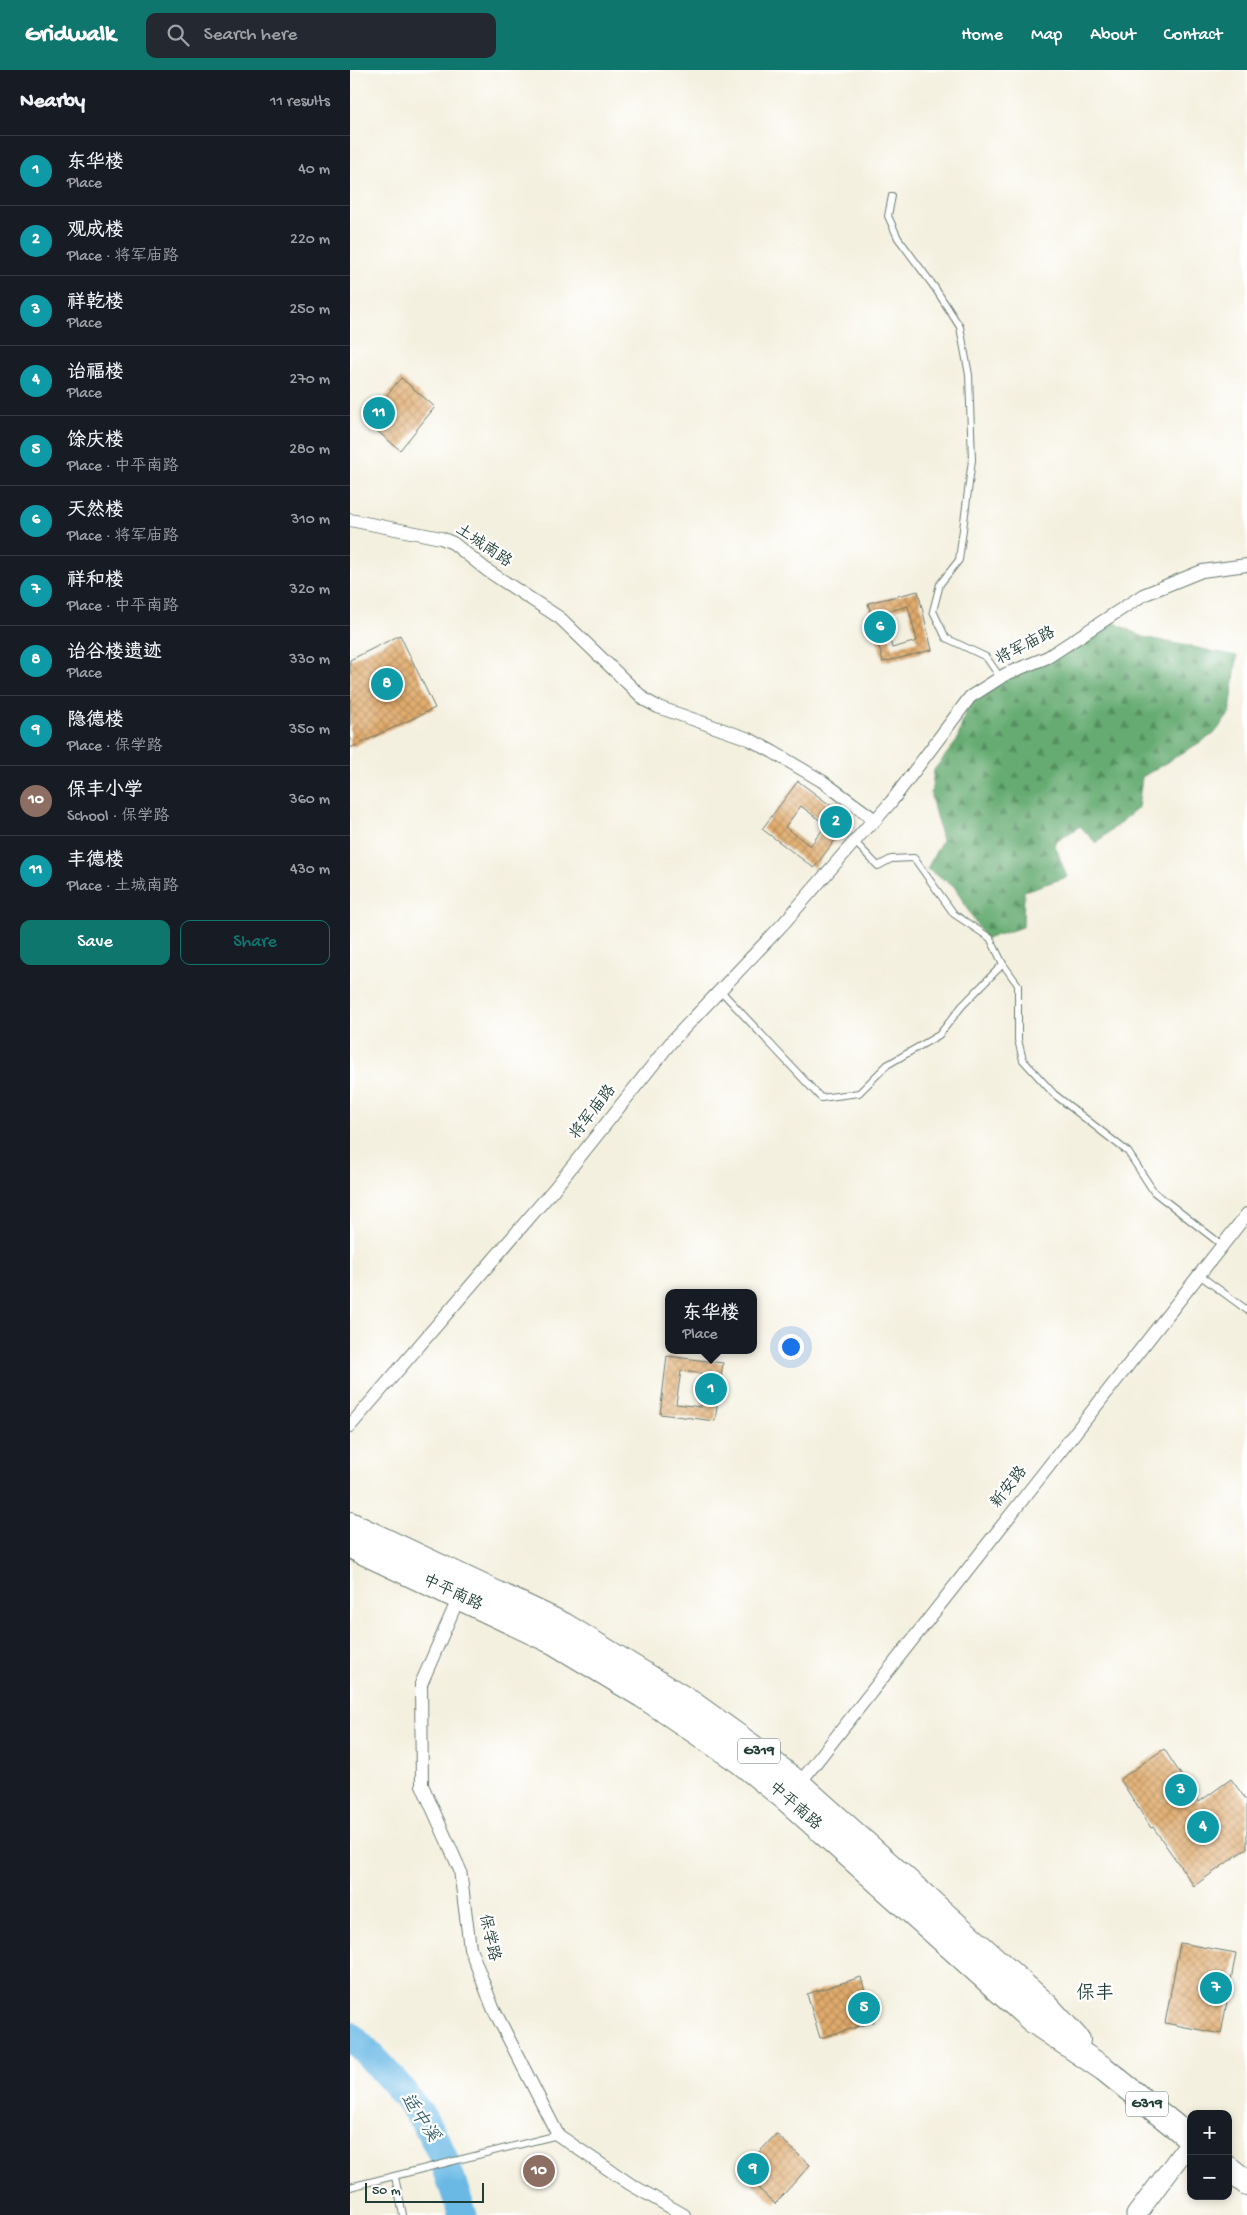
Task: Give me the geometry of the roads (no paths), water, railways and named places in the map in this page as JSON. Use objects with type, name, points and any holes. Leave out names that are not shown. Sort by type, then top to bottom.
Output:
[{"type":"highway","name":"G319","points":[[350,1524],[564,1625],[700,1709],[757,1750],[799,1784],[1047,2006],[1104,2069]]},
{"type":"highway","name":"中平南路","points":[[350,1546],[554,1643],[592,1664],[651,1701],[738,1761],[786,1799],[1033,2021],[1104,2069],[1187,2137]]},
{"type":"highway","points":[[1232,2171],[1247,2183]]},
{"type":"street","name":"土城南路","points":[[350,520],[447,540],[488,571],[560,618],[645,700],[658,707],[698,720],[765,747],[822,781],[872,822]]},
{"type":"street","name":"将军庙路","points":[[350,1426],[554,1189],[672,1040],[783,924],[891,802],[970,697],[1000,677],[1048,657],[1143,595],[1202,571],[1247,565]]},
{"type":"street","name":"新安路","points":[[799,1784],[1247,1214]]},
{"type":"street","name":"保学路","points":[[459,1598],[421,1684],[422,1785],[460,1870],[470,1948],[493,2008],[558,2135],[630,2184],[684,2215]]},
{"type":"street","points":[[1136,2215],[1187,2145]]},
{"type":"lane","points":[[892,196],[888,216],[898,238],[935,288],[960,327],[969,375],[972,460],[959,560],[940,584],[933,611],[946,638],[986,657],[1000,677]]},
{"type":"lane","points":[[856,842],[878,866],[891,859],[914,858],[954,914],[990,938],[1003,964],[1018,985],[1018,1040],[1023,1060],[1054,1094],[1128,1152],[1154,1192],[1222,1245]]},
{"type":"lane","points":[[720,990],[822,1098],[859,1093],[887,1065],[939,1035],[962,1006],[1003,964]]},
{"type":"lane","points":[[1198,1274],[1247,1310]]},
{"type":"lane","points":[[350,2187],[558,2135]]},
{"type":"lane","points":[[395,2177],[403,2215]]},
{"type":"waterway","name":"适中溪","points":[[350,2036],[388,2075],[422,2118],[440,2150],[463,2215]]},
{"type":"place","name":"丰德楼","points":[[379,413]]},
{"type":"place","name":"天然楼","points":[[880,627]]},
{"type":"place","name":"诒谷楼遗迹","points":[[387,684]]},
{"type":"place","name":"观成楼","points":[[836,822]]},
{"type":"place","name":"东华楼","points":[[711,1389]]},
{"type":"place","name":"祥乾楼","points":[[1181,1790]]},
{"type":"place","name":"诒福楼","points":[[1203,1827]]},
{"type":"place","name":"祥和楼","points":[[1216,1988]]},
{"type":"place","name":"馀庆楼","points":[[864,2008]]},
{"type":"place","name":"隐德楼","points":[[753,2169]]},
{"type":"place","name":"保丰小学","points":[[539,2171]]},
{"type":"district","name":"保丰","points":[[1095,1994]]}]
